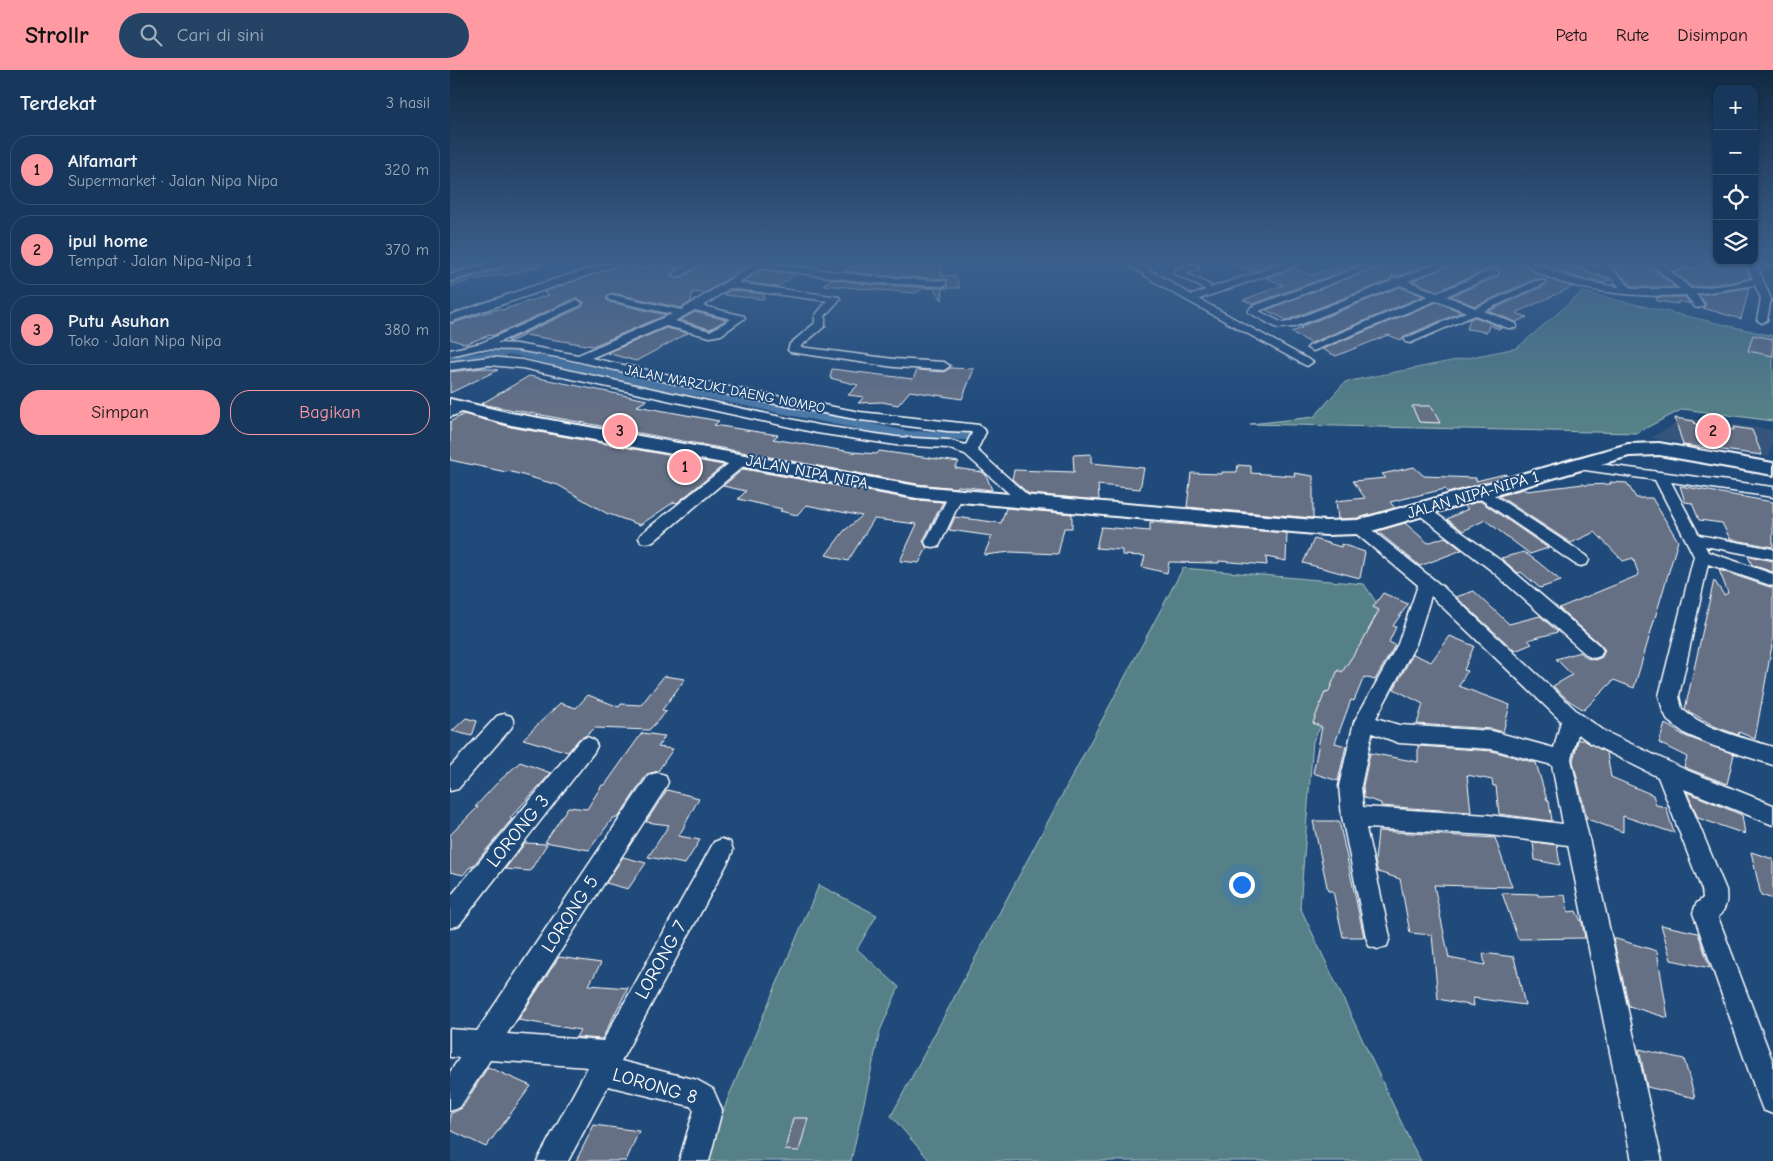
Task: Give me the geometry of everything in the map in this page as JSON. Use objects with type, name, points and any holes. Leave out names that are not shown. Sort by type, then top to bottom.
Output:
[{"type":"street","points":[[450,319],[470,312]]},
{"type":"street","points":[[481,346],[557,312]]},
{"type":"street","points":[[677,312],[682,313]]},
{"type":"street","points":[[665,322],[710,334],[716,333],[740,318],[715,312]]},
{"type":"street","points":[[823,312],[820,316],[821,324],[794,346],[794,350],[894,363],[944,366]]},
{"type":"street","points":[[1216,312],[1307,362]]},
{"type":"street","points":[[1253,312],[1281,326],[1290,326],[1324,312]]},
{"type":"street","points":[[1313,348],[1399,312]]},
{"type":"street","points":[[1410,340],[1473,312]]},
{"type":"street","points":[[1477,312],[1512,326]]},
{"type":"street","points":[[1762,320],[1763,312]]},
{"type":"street","points":[[580,358],[682,313]]},
{"type":"street","points":[[1237,324],[1261,316]]},
{"type":"street","points":[[1250,331],[1274,322]]},
{"type":"street","name":"JALAN MARZUKI DAENG NOMPO","points":[[450,353],[481,346],[517,347],[580,358],[698,386],[851,414],[947,427],[974,428],[975,441]]},
{"type":"street","points":[[450,366],[489,361],[522,364],[818,429],[896,441],[948,444],[975,441],[1028,502]]},
{"type":"street","name":"JALAN NIPA NIPA","points":[[454,408],[889,488],[955,497],[1168,514]]},
{"type":"street","name":"JALAN NIPA-NIPA 1","points":[[1168,514],[1326,528],[1358,528],[1481,494],[1616,452],[1643,449],[1772,468]]},
{"type":"street","points":[[647,538],[742,460]]},
{"type":"street","points":[[1576,465],[1773,492]]},
{"type":"street","points":[[1661,478],[1698,548],[1669,696],[1672,708],[1679,719],[1706,734],[1773,756]]},
{"type":"street","points":[[1481,494],[1581,560]]},
{"type":"street","points":[[933,542],[955,497]]},
{"type":"street","points":[[1422,510],[1498,567],[1594,651]]},
{"type":"street","points":[[1358,528],[1427,583],[1572,719],[1599,738],[1667,772],[1773,815]]},
{"type":"street","points":[[1698,548],[1773,554]]},
{"type":"street","points":[[1698,548],[1773,580]]},
{"type":"street","points":[[1378,937],[1353,816],[1350,786],[1364,722],[1407,644],[1427,583]]},
{"type":"street","points":[[1572,719],[1561,759],[1647,1161]]},
{"type":"street","points":[[450,782],[504,722]]},
{"type":"street","points":[[1364,722],[1399,734],[1492,740],[1561,759]]},
{"type":"street","name":"LORONG 3","points":[[450,916],[587,746]]},
{"type":"street","points":[[1667,772],[1714,890],[1715,903],[1705,913],[1773,1100]]},
{"type":"street","name":"LORONG 5","points":[[450,1097],[657,782]]},
{"type":"street","points":[[1353,816],[1488,825],[1578,836]]},
{"type":"street","name":"LORONG 7","points":[[552,1161],[722,850]]},
{"type":"street","points":[[450,1043],[605,1062]]},
{"type":"street","name":"LORONG 8","points":[[605,1062],[704,1098],[708,1110],[694,1161]]},
{"type":"shaded area","points":[[1686,418],[1773,430],[1773,443],[1769,457],[1651,438]]},
{"type":"green space","points":[[1559,312],[1668,312],[1773,336],[1773,421],[1683,409],[1636,433],[1250,424],[1314,417],[1345,382],[1517,348]]},
{"type":"green space","points":[[1183,568],[1364,584],[1382,611],[1313,741],[1300,907],[1421,1161],[930,1161],[891,1116]]},
{"type":"green space","points":[[819,885],[877,915],[857,949],[899,987],[880,1031],[851,1161],[706,1161],[728,1098]]},
{"type":"building","points":[[489,312],[545,312],[492,336],[490,335],[465,344],[450,339],[450,324]]},
{"type":"building","points":[[571,312],[652,312],[666,315],[593,346],[525,335],[510,342],[507,341]]},
{"type":"building","points":[[695,312],[726,320],[710,329],[680,320]]},
{"type":"building","points":[[1270,312],[1308,312],[1287,320]]},
{"type":"building","points":[[1338,312],[1385,312],[1311,343],[1291,332],[1302,328],[1300,327]]},
{"type":"building","points":[[1413,312],[1461,312],[1405,336],[1401,340],[1388,335],[1336,356],[1322,349]]},
{"type":"building","points":[[1491,312],[1518,312],[1516,313],[1527,317],[1516,322]]},
{"type":"building","points":[[1717,312],[1743,312],[1741,319]]},
{"type":"building","points":[[1475,317],[1502,328],[1499,329],[1489,325],[1487,332],[1467,329],[1470,319]]},
{"type":"building","points":[[666,328],[688,333],[636,361],[607,353]]},
{"type":"building","points":[[1753,335],[1773,339],[1773,356],[1748,351]]},
{"type":"building","points":[[483,368],[498,370],[450,393],[450,372]]},
{"type":"building","points":[[950,368],[974,369],[962,399],[910,391],[898,405],[882,402],[858,403],[864,397],[848,395],[858,385],[830,378],[832,369],[913,379],[917,370],[944,372]]},
{"type":"building","points":[[529,376],[647,400],[637,406],[719,421],[714,425],[778,435],[773,439],[852,452],[877,454],[879,451],[959,462],[955,468],[982,472],[986,475],[992,490],[917,484],[481,404]]},
{"type":"building","points":[[1412,406],[1431,406],[1440,423],[1419,422]]},
{"type":"building","points":[[464,414],[511,427],[724,465],[677,503],[674,502],[640,525],[606,513],[558,485],[508,471],[450,460],[450,422]]},
{"type":"building","points":[[1675,418],[1694,421],[1695,424],[1734,430],[1733,427],[1752,430],[1762,455],[1683,445]]},
{"type":"building","points":[[1091,454],[1091,463],[1144,468],[1140,489],[1098,485],[1099,500],[1029,494],[1012,479],[1014,470],[1074,472],[1073,455]]},
{"type":"building","points":[[1238,465],[1251,466],[1251,473],[1295,476],[1294,473],[1313,476],[1313,518],[1187,507],[1191,473],[1222,474],[1222,472],[1237,472]]},
{"type":"building","points":[[1414,467],[1424,476],[1476,478],[1476,481],[1505,474],[1508,476],[1448,493],[1445,489],[1390,502],[1395,508],[1358,518],[1338,519],[1336,501],[1365,498],[1353,481],[1386,478],[1382,474]]},
{"type":"building","points":[[743,469],[917,500],[943,502],[923,541],[927,548],[919,563],[900,561],[917,524],[874,519],[848,561],[826,555],[844,531],[862,516],[806,505],[797,515],[780,511],[782,509],[738,499],[746,491],[723,486]]},
{"type":"building","points":[[1610,482],[1627,483],[1636,498],[1652,498],[1678,541],[1634,688],[1614,680],[1584,710],[1568,700],[1553,686],[1572,675],[1556,659],[1580,652],[1587,658],[1595,660],[1602,657],[1605,650],[1559,608],[1639,575],[1633,558],[1623,561],[1595,532],[1571,543],[1499,496],[1523,489],[1527,491],[1583,484],[1611,484]]},
{"type":"building","points":[[1680,486],[1773,502],[1773,547],[1730,539],[1722,523],[1699,520],[1692,503],[1685,502]]},
{"type":"building","points":[[1480,501],[1548,548],[1530,554],[1485,520],[1463,531],[1447,519],[1468,509],[1464,506]]},
{"type":"building","points":[[1006,508],[1072,514],[1072,528],[1064,528],[1058,554],[1011,552],[984,555],[992,536],[949,530],[955,517],[1001,523]]},
{"type":"building","points":[[1150,522],[1287,533],[1286,561],[1266,557],[1267,565],[1219,561],[1219,563],[1169,562],[1167,573],[1142,567],[1145,556],[1122,555],[1122,550],[1096,548],[1101,527],[1150,531]]},
{"type":"building","points":[[1405,523],[1428,543],[1445,537],[1462,550],[1420,566],[1377,531]]},
{"type":"building","points":[[1314,539],[1341,547],[1341,544],[1365,552],[1360,578],[1303,563]]},
{"type":"building","points":[[1524,552],[1561,581],[1540,588],[1521,572],[1518,573],[1501,558]]},
{"type":"building","points":[[1748,556],[1773,561],[1773,572],[1752,565]]},
{"type":"building","points":[[1719,570],[1773,588],[1773,640],[1755,739],[1739,732],[1738,735],[1714,726],[1685,709],[1714,580],[1724,595],[1728,593]]},
{"type":"building","points":[[1474,591],[1509,624],[1540,616],[1558,632],[1528,640],[1532,644],[1515,651],[1456,597]]},
{"type":"building","points":[[1383,593],[1408,604],[1393,626],[1396,627],[1389,642],[1395,645],[1375,680],[1364,677],[1354,701],[1351,700],[1335,743],[1346,746],[1338,781],[1313,773],[1322,727],[1313,723],[1325,692],[1328,693],[1338,670],[1342,672],[1362,642],[1379,610],[1373,607]]},
{"type":"building","points":[[1450,636],[1474,646],[1464,670],[1467,671],[1459,686],[1510,705],[1503,732],[1492,729],[1417,724],[1423,704],[1394,689],[1413,654],[1431,662]]},
{"type":"building","points":[[664,676],[685,679],[662,710],[667,711],[649,730],[595,728],[579,739],[568,752],[523,739],[560,703],[576,708],[588,695],[619,707],[621,704],[641,705]]},
{"type":"building","points":[[466,718],[477,721],[472,736],[452,731]]},
{"type":"building","points":[[1665,724],[1685,736],[1734,754],[1727,784],[1684,767],[1687,757],[1659,743]]},
{"type":"building","points":[[642,733],[665,736],[658,747],[673,749],[658,771],[647,774],[618,818],[613,818],[589,850],[545,842],[568,807],[587,809],[602,785],[605,785]]},
{"type":"building","points":[[1578,740],[1584,740],[1607,753],[1611,777],[1653,795],[1656,805],[1666,807],[1674,833],[1623,816],[1623,832],[1587,819],[1573,761]]},
{"type":"building","points":[[1418,746],[1492,751],[1536,763],[1547,800],[1549,801],[1552,821],[1499,814],[1496,786],[1493,786],[1492,780],[1467,775],[1471,812],[1381,806],[1381,803],[1364,798],[1363,786],[1370,753],[1418,762]]},
{"type":"building","points":[[520,762],[551,773],[510,818],[512,819],[472,867],[463,875],[450,872],[450,835],[478,807],[475,807],[497,783]]},
{"type":"building","points":[[667,790],[699,798],[679,836],[700,840],[685,864],[648,857],[669,825],[646,822]]},
{"type":"building","points":[[1687,792],[1742,815],[1745,834],[1698,818]]},
{"type":"building","points":[[1313,821],[1339,821],[1364,937],[1343,937],[1333,891],[1328,891]]},
{"type":"building","points":[[1378,831],[1495,838],[1512,887],[1434,885],[1449,958],[1485,965],[1483,953],[1514,957],[1525,1005],[1473,998],[1474,1006],[1438,999],[1432,935],[1410,933],[1400,879],[1378,872],[1375,861]]},
{"type":"building","points":[[1533,842],[1557,845],[1560,865],[1535,860]]},
{"type":"building","points":[[525,843],[547,844],[530,871],[505,869]]},
{"type":"building","points":[[1751,852],[1773,859],[1773,899],[1761,895]]},
{"type":"building","points":[[623,857],[646,863],[628,889],[606,883]]},
{"type":"building","points":[[1502,893],[1538,894],[1538,896],[1565,895],[1568,912],[1576,911],[1582,923],[1585,938],[1518,939]]},
{"type":"building","points":[[1661,925],[1698,933],[1710,968],[1671,960]]},
{"type":"building","points":[[1613,938],[1657,951],[1668,1018],[1629,1006]]},
{"type":"building","points":[[559,957],[601,963],[589,985],[628,988],[602,1039],[576,1037],[580,1030],[518,1020]]},
{"type":"building","points":[[1639,1049],[1684,1059],[1695,1098],[1647,1087]]},
{"type":"building","points":[[488,1067],[531,1086],[486,1147],[450,1130],[450,1114],[462,1108]]},
{"type":"building","points":[[793,1118],[808,1118],[799,1151],[785,1150]]},
{"type":"building","points":[[594,1125],[639,1131],[626,1161],[576,1161]]},
{"type":"waterway","points":[[450,360],[513,352],[598,372],[907,435],[969,436]]},
{"type":"place","name":"Putu Asuhan","points":[[620,431]]},
{"type":"place","name":"ipul home","points":[[1713,431]]},
{"type":"place","name":"Alfamart","points":[[685,467]]}]
